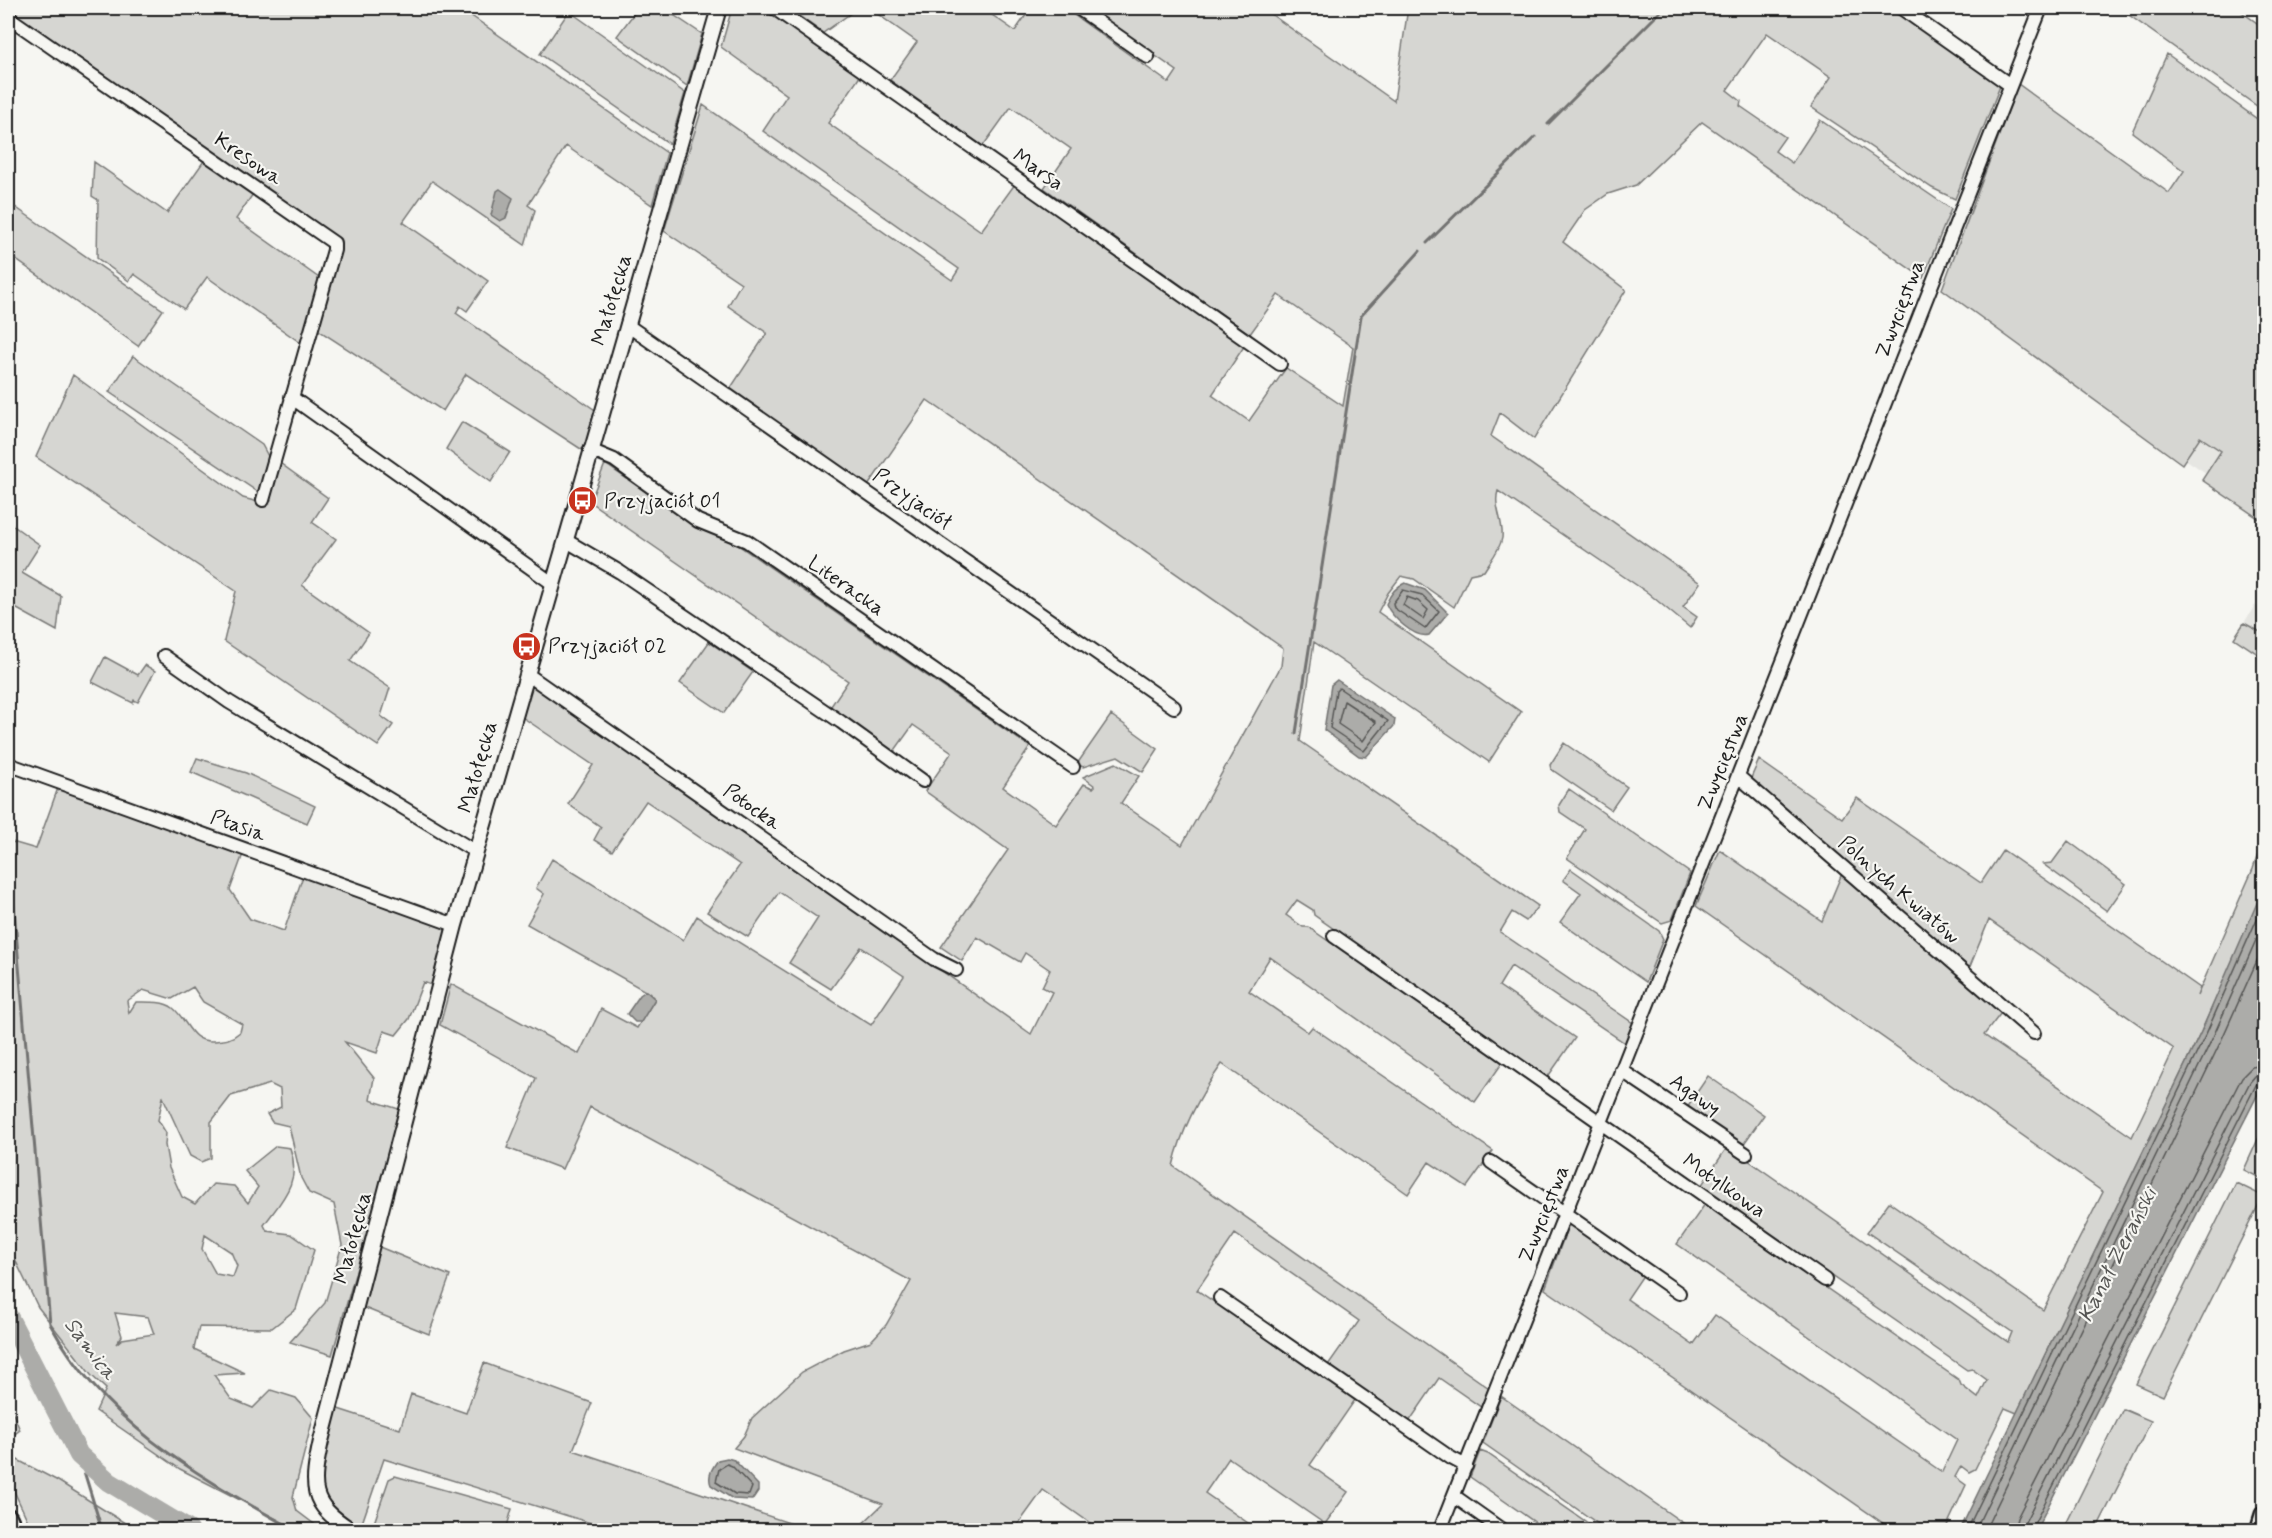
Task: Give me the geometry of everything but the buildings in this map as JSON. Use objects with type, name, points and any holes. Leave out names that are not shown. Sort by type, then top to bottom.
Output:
[{"type":"main road","points":[[2259,1530],[2265,1514]]},
{"type":"main road","points":[[8,1517],[14,1530]]},
{"type":"street","name":"Małołęcka","points":[[351,1530],[333,1519],[320,1505],[314,1490],[314,1473],[455,925],[719,8]]},
{"type":"street","name":"Marsa","points":[[774,8],[1280,364]]},
{"type":"street","points":[[1078,8],[1148,57]]},
{"type":"street","points":[[1901,8],[2010,84]]},
{"type":"street","name":"Zwycięstwa","points":[[1440,1530],[2041,8]]},
{"type":"street","name":"Kresowa","points":[[8,17],[334,243],[334,250],[262,500]]},
{"type":"street","name":"Przyjaciół","points":[[627,325],[1174,707]]},
{"type":"street","points":[[291,397],[552,583]]},
{"type":"street","name":"Literacka","points":[[590,450],[614,460],[698,521],[747,541],[1073,767]]},
{"type":"street","points":[[565,540],[648,591],[841,722],[923,781]]},
{"type":"street","points":[[164,656],[229,702],[476,852]]},
{"type":"street","name":"Potocka","points":[[527,674],[934,959],[956,970]]},
{"type":"street","name":"Ptasia","points":[[8,764],[455,925]]},
{"type":"street","name":"Polnych Kwiatów","points":[[1738,776],[2034,1033]]},
{"type":"street","name":"Motylkowa","points":[[1334,936],[1825,1280]]},
{"type":"street","name":"Agawy","points":[[1621,1070],[1746,1154]]},
{"type":"street","points":[[1491,1162],[1679,1293]]},
{"type":"street","points":[[1220,1298],[1451,1458],[1466,1466]]},
{"type":"street","points":[[1454,1496],[1502,1530]]},
{"type":"shaded area","points":[[8,8],[460,8],[667,153],[652,205],[566,146],[528,205],[535,210],[525,245],[432,181],[403,222],[488,281],[467,311],[460,306],[456,313],[598,412],[584,451],[466,374],[443,411],[315,328],[340,239],[8,14]]},
{"type":"shaded area","points":[[638,8],[663,8],[702,34],[687,86],[617,36]]},
{"type":"shaded area","points":[[732,8],[765,8],[861,75],[828,123],[981,231],[1015,184],[1245,345],[1212,395],[1249,421],[1286,368],[1343,406],[1353,347],[1278,295],[1250,334],[1044,188],[1071,149],[1011,107],[983,146],[890,80],[917,42],[869,8],[982,8],[1015,31],[1031,8],[1064,8],[1169,83],[1177,71],[1087,8],[1262,8],[1394,101],[1408,8],[1890,8],[2000,86],[1955,199],[1932,188],[1811,107],[1831,77],[1767,33],[1727,90],[1741,101],[1740,106],[1785,137],[1775,151],[1792,163],[1820,120],[1951,209],[1923,278],[1702,122],[1636,185],[1608,194],[1585,210],[1563,242],[1626,290],[1534,439],[1500,413],[1491,436],[1700,583],[1683,607],[1697,617],[1690,628],[1648,593],[1498,491],[1501,542],[1484,571],[1470,574],[1454,607],[1414,579],[1401,576],[1388,593],[1378,612],[1521,712],[1489,762],[1314,642],[1300,741],[1538,906],[1526,921],[1512,912],[1500,932],[1633,1023],[1625,1043],[1511,966],[1499,986],[1575,1038],[1547,1078],[1314,915],[1313,910],[1297,900],[1286,915],[1303,927],[1308,927],[1503,1062],[1475,1102],[1270,957],[1249,991],[1308,1032],[1312,1027],[1493,1151],[1467,1187],[1429,1162],[1408,1194],[1222,1064],[1186,1125],[1173,1166],[1489,1388],[1481,1407],[1439,1378],[1409,1422],[1328,1365],[1359,1321],[1235,1234],[1197,1290],[1355,1400],[1310,1465],[1348,1492],[1325,1524],[1229,1458],[1205,1493],[1258,1530],[1085,1530],[1090,1523],[1043,1490],[1014,1530],[856,1530],[883,1504],[734,1448],[744,1436],[752,1418],[802,1372],[844,1350],[871,1341],[886,1325],[911,1281],[590,1107],[562,1169],[507,1148],[536,1078],[440,1025],[451,984],[579,1054],[601,1009],[637,1028],[655,999],[649,993],[527,924],[544,894],[536,888],[552,859],[683,940],[697,916],[871,1025],[904,976],[861,947],[831,989],[789,963],[818,918],[779,892],[748,937],[707,912],[740,865],[646,801],[612,851],[594,840],[601,827],[568,804],[593,765],[522,717],[525,698],[531,686],[547,692],[1031,1034],[1052,992],[1042,987],[1050,970],[1025,953],[1020,962],[977,937],[962,961],[941,947],[1008,850],[925,791],[952,752],[913,725],[893,753],[829,709],[848,681],[590,502],[605,464],[700,529],[725,536],[1030,747],[1003,787],[1056,825],[1084,784],[1093,788],[1095,786],[1083,777],[1116,763],[1139,776],[1121,803],[1182,845],[1281,666],[1283,648],[927,400],[868,486],[730,389],[767,333],[728,306],[741,283],[664,231],[703,105],[952,280],[959,269],[763,131],[787,95],[721,47]]},
{"type":"shaded area","points":[[788,8],[858,8],[823,33]]},
{"type":"shaded area","points":[[2119,8],[2236,8],[2264,28],[2264,111]]},
{"type":"shaded area","points":[[569,11],[685,93],[670,144],[540,54]]},
{"type":"shaded area","points":[[2167,54],[2264,124],[2264,522],[2202,480],[2221,451],[2200,437],[2182,464],[1942,289],[2018,84],[2169,193],[2184,171],[2132,132]]},
{"type":"shaded area","points":[[206,158],[255,191],[236,219],[319,278],[301,343],[207,277],[184,309],[134,274],[129,281],[97,258],[98,200],[92,196],[94,162],[167,213]]},
{"type":"shaded area","points":[[8,202],[163,310],[138,346],[8,254]]},
{"type":"shaded area","points":[[133,356],[262,445],[269,458],[258,492],[109,392]]},
{"type":"shaded area","points":[[73,375],[243,498],[266,504],[277,461],[328,498],[312,522],[336,539],[302,585],[369,633],[350,661],[390,688],[381,716],[393,725],[378,746],[224,641],[236,591],[36,457]]},
{"type":"shaded area","points":[[462,422],[510,452],[491,482],[446,449]]},
{"type":"shaded area","points":[[2200,437],[2221,451],[2206,473],[2185,459]]},
{"type":"shaded area","points":[[8,522],[40,545],[22,573],[61,596],[57,631],[8,604]]},
{"type":"shaded area","points":[[2255,605],[2264,611],[2262,634],[2244,623]]},
{"type":"shaded area","points":[[2244,623],[2264,634],[2264,658],[2234,638]]},
{"type":"shaded area","points":[[709,642],[753,672],[724,713],[680,683]]},
{"type":"shaded area","points":[[105,657],[138,675],[145,665],[155,671],[138,702],[134,700],[133,703],[92,682]]},
{"type":"shaded area","points":[[1111,715],[1158,749],[1143,772],[1118,756],[1083,767],[1077,764]]},
{"type":"shaded area","points":[[1564,743],[1627,787],[1611,810],[1551,769],[1550,765]]},
{"type":"shaded area","points":[[197,758],[246,773],[315,806],[307,823],[191,772]]},
{"type":"shaded area","points":[[1759,760],[1842,818],[1857,798],[1981,883],[2003,850],[2200,988],[2197,996],[2253,869],[2264,836],[2264,887],[2201,1032],[2017,1413],[2005,1408],[1975,1469],[1969,1472],[1961,1466],[1955,1477],[1966,1485],[1945,1530],[1893,1530],[1545,1289],[1568,1226],[1574,1224],[1644,1274],[1627,1299],[1693,1345],[1715,1315],[1942,1472],[1957,1440],[1677,1244],[1705,1204],[1959,1380],[1961,1385],[1978,1398],[1987,1380],[1972,1369],[1967,1370],[1701,1186],[1728,1146],[2008,1342],[2012,1332],[1867,1232],[1889,1202],[2043,1310],[2103,1192],[1696,906],[1720,850],[1822,921],[1843,871],[2001,1013],[1984,1035],[2132,1137],[2174,1049],[1989,920],[1969,969],[1751,778]]},
{"type":"shaded area","points":[[58,788],[243,854],[230,890],[250,919],[284,931],[303,876],[442,926],[446,931],[431,985],[423,982],[409,1019],[396,1035],[384,1031],[377,1053],[345,1042],[374,1078],[370,1100],[402,1110],[332,1355],[290,1342],[325,1303],[342,1245],[334,1204],[309,1193],[301,1178],[289,1126],[272,1122],[267,1114],[281,1107],[280,1089],[270,1084],[231,1096],[211,1122],[211,1158],[201,1162],[190,1156],[163,1097],[158,1120],[166,1133],[165,1145],[169,1168],[182,1197],[195,1204],[213,1184],[234,1186],[248,1203],[258,1187],[245,1171],[276,1146],[290,1148],[294,1170],[292,1180],[288,1190],[264,1225],[267,1231],[291,1234],[314,1250],[296,1309],[272,1328],[199,1327],[194,1349],[245,1373],[214,1375],[231,1399],[253,1408],[271,1390],[296,1398],[313,1418],[293,1497],[297,1511],[322,1530],[298,1530],[180,1469],[96,1411],[106,1389],[91,1375],[38,1307],[8,1245],[8,814],[12,842],[36,849]],"holes":[[[193,987],[203,1002],[242,1024],[240,1032],[231,1038],[222,1040],[200,1039],[173,1008],[160,1003],[136,1002],[129,1013],[127,1001],[143,990],[172,999]],[[205,1235],[231,1252],[237,1266],[233,1277],[216,1274],[202,1249]],[[115,1313],[148,1317],[154,1334],[122,1339],[116,1344],[122,1336]]]},
{"type":"shaded area","points":[[1569,789],[1690,873],[1672,920],[1662,923],[1567,858],[1585,829],[1560,812],[1559,805]]},
{"type":"shaded area","points":[[2068,841],[2126,884],[2107,911],[2043,864],[2052,863]]},
{"type":"shaded area","points":[[1571,869],[1659,931],[1663,939],[1646,982],[1560,922],[1581,893],[1563,880]]},
{"type":"shaded area","points":[[1708,1076],[1764,1115],[1743,1145],[1687,1107]]},
{"type":"shaded area","points":[[2264,1126],[2264,1180],[2244,1170]]},
{"type":"shaded area","points":[[2236,1183],[2263,1196],[2163,1396],[2136,1384]]},
{"type":"shaded area","points":[[377,1246],[450,1276],[429,1334],[362,1307]]},
{"type":"shaded area","points":[[484,1363],[592,1403],[573,1450],[810,1530],[593,1530],[594,1524],[384,1459],[362,1523],[353,1525],[330,1509],[324,1499],[321,1474],[325,1445],[335,1408],[400,1429],[411,1394],[466,1413]]},
{"type":"shaded area","points":[[8,1366],[13,1384],[10,1406],[20,1430],[8,1439]]},
{"type":"shaded area","points":[[1501,1396],[1693,1530],[1607,1530],[1483,1443]]},
{"type":"shaded area","points":[[2123,1409],[2151,1421],[2096,1530],[2063,1530]]},
{"type":"shaded area","points":[[1480,1451],[1488,1454],[1598,1530],[1546,1530],[1470,1477]]},
{"type":"shaded area","points":[[8,1455],[58,1481],[136,1530],[32,1530],[8,1478]]},
{"type":"shaded area","points":[[395,1476],[512,1509],[506,1530],[380,1530],[373,1526],[389,1479]]},
{"type":"water","points":[[500,189],[513,198],[506,218],[500,221],[491,215],[497,191]]},
{"type":"water","points":[[1405,583],[1425,590],[1448,613],[1429,635],[1417,634],[1410,630],[1398,620],[1386,604],[1394,591]]},
{"type":"water","points":[[1337,680],[1395,719],[1394,726],[1366,757],[1359,756],[1324,730],[1331,685]]},
{"type":"water","name":"Kanał Żerański","points":[[2264,887],[2264,1082],[2036,1530],[1960,1530],[2201,1032]]},
{"type":"water","points":[[646,991],[655,999],[641,1022],[635,1022],[627,1014],[640,995]]},
{"type":"water","points":[[727,1458],[734,1460],[758,1485],[758,1491],[752,1500],[733,1499],[711,1485],[710,1475],[714,1465],[718,1460]]},
{"type":"waterway","points":[[1548,124],[1664,8]]},
{"type":"waterway","points":[[1427,243],[1535,137]]},
{"type":"waterway","points":[[1296,733],[1361,316],[1420,251]]},
{"type":"waterway","name":"Samica","points":[[8,839],[50,1324],[73,1360],[98,1391],[126,1419],[189,1467],[294,1530]]},
{"type":"waterway","points":[[8,1316],[79,1455],[109,1482],[189,1530]]},
{"type":"waterway","points":[[79,1455],[102,1530]]},
{"type":"place","name":"Przyjaciół 01","points":[[583,501]]},
{"type":"place","name":"Przyjaciół 02","points":[[527,646]]}]
